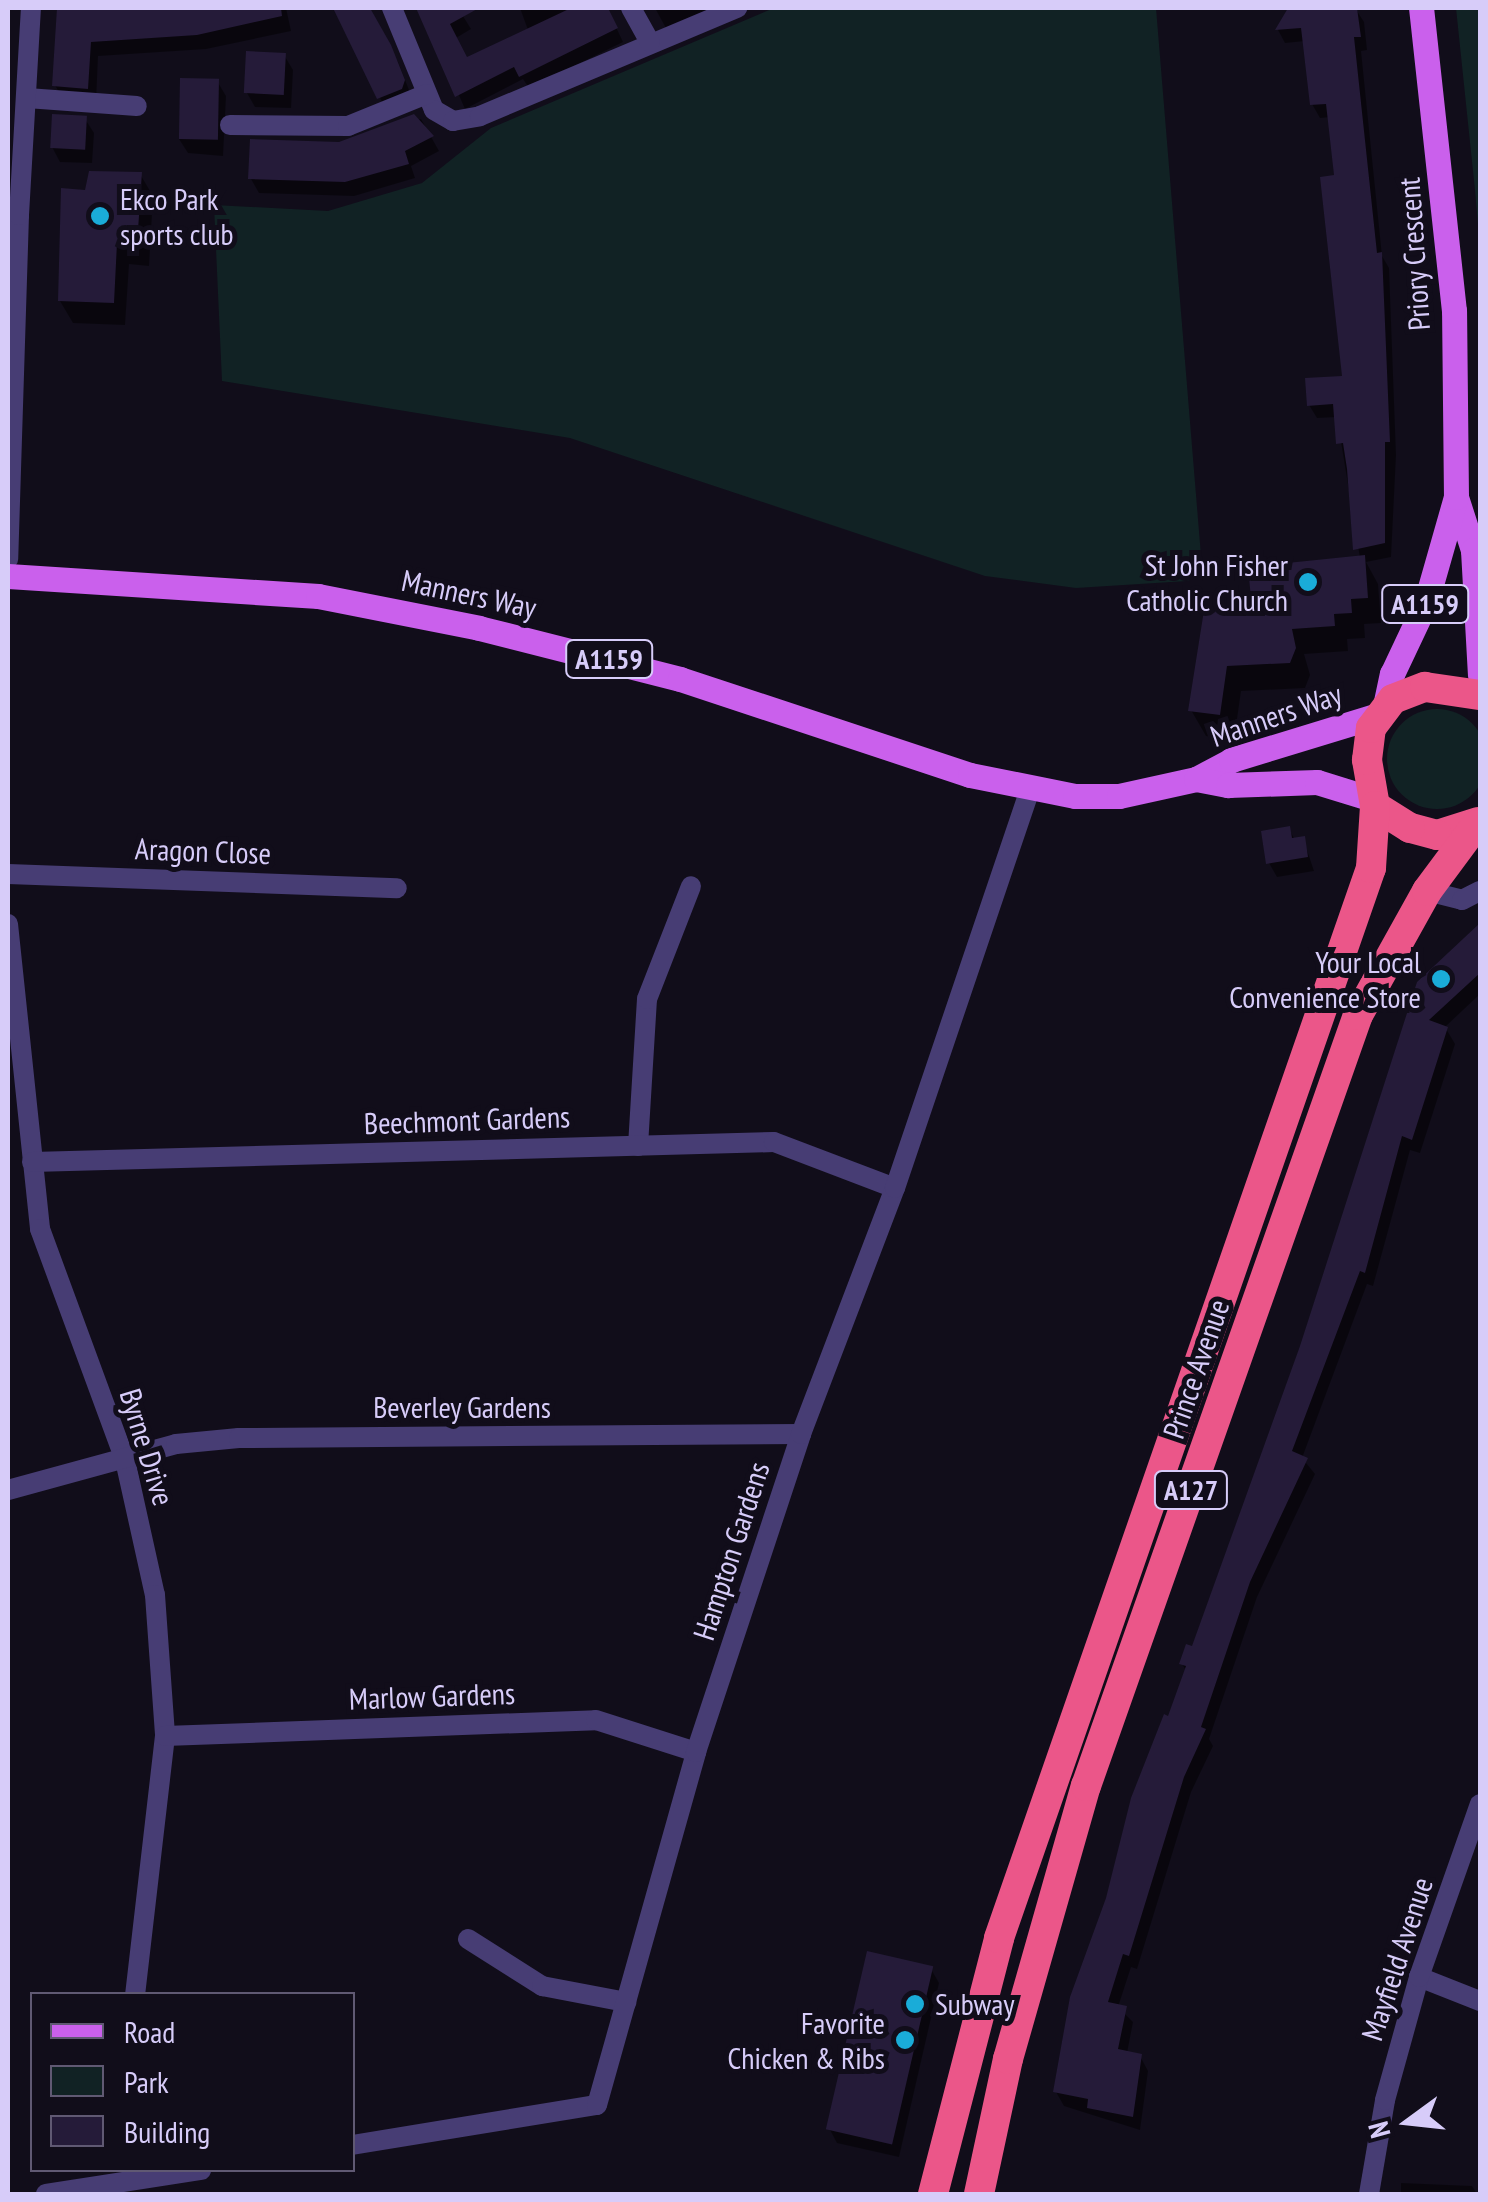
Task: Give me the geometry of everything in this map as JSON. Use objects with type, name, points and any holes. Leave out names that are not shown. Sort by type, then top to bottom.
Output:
[{"type":"highway","points":[[1381,711],[1425,687],[1480,695]]},
{"type":"highway","name":"Prince Avenue","points":[[933,2194],[999,1938],[1371,868],[1373,803],[1367,750],[1381,711]]},
{"type":"highway","points":[[1373,803],[1419,832],[1437,834],[1478,823]]},
{"type":"highway","name":"Prince Avenue","points":[[979,2194],[1008,2060],[1086,1786],[1358,1016],[1427,890],[1478,823]]},
{"type":"main road","name":"Priory Crescent","points":[[1421,8],[1454,311],[1456,497],[1472,550],[1480,674]]},
{"type":"main road","name":"Priory Crescent","points":[[1381,711],[1392,674],[1426,602],[1456,497]]},
{"type":"main road","name":"Manners Way","points":[[8,576],[318,596],[479,628],[680,679],[906,757],[1030,790],[1119,796],[1196,779],[1232,760],[1381,711]]},
{"type":"main road","name":"Manners Way","points":[[1196,779],[1228,786],[1317,782],[1373,803]]},
{"type":"street","points":[[8,559],[13,215],[27,98],[31,8]]},
{"type":"street","points":[[392,8],[440,116],[464,120],[737,8]]},
{"type":"street","points":[[631,8],[650,42]]},
{"type":"street","points":[[230,125],[348,126],[428,94]]},
{"type":"street","points":[[27,98],[136,106]]},
{"type":"street","name":"Hampton Gardens","points":[[355,2145],[597,2105],[696,1752],[801,1434],[895,1188],[1030,790]]},
{"type":"street","name":"Aragon Close","points":[[8,874],[397,888]]},
{"type":"street","points":[[638,1146],[648,1000],[691,886]]},
{"type":"street","points":[[1427,890],[1462,900],[1480,891]]},
{"type":"street","name":"Byrne Drive","points":[[8,924],[40,1229],[126,1460],[155,1595],[165,1736],[136,1992]]},
{"type":"street","name":"Beechmont Gardens","points":[[32,1162],[774,1142],[895,1188]]},
{"type":"street","name":"Beverley Gardens","points":[[8,1490],[176,1444],[239,1438],[801,1434]]},
{"type":"street","name":"Marlow Gardens","points":[[165,1736],[596,1720],[696,1752]]},
{"type":"street","name":"Mayfield Avenue","points":[[1369,2194],[1384,2100],[1419,1977],[1480,1804]]},
{"type":"street","points":[[468,1940],[542,1986],[626,2002]]},
{"type":"street","points":[[1419,1977],[1480,2001]]},
{"type":"street","points":[[46,2194],[114,2177],[176,2172]]},
{"type":"green space","points":[[774,8],[1156,8],[1203,580],[1076,588],[985,576],[570,438],[222,381],[214,205],[328,211],[422,183],[491,128]]},
{"type":"green space","points":[[1456,8],[1480,8],[1480,248],[1475,190]]},
{"type":"green space","points":[[1437,709],[1456,713],[1472,724],[1483,740],[1487,759],[1483,778],[1472,794],[1456,805],[1437,809],[1418,805],[1402,794],[1391,778],[1387,759],[1391,740],[1402,724],[1418,713]]},
{"type":"building","points":[[57,8],[281,8],[282,16],[197,35],[91,42],[88,89],[52,86]]},
{"type":"building","points":[[333,8],[370,8],[405,80],[402,89],[377,99]]},
{"type":"building","points":[[416,8],[479,8],[450,24],[467,57],[571,8],[608,8],[618,28],[519,77],[514,67],[455,97]]},
{"type":"building","points":[[1288,8],[1357,8],[1361,37],[1354,37],[1377,253],[1382,252],[1390,442],[1385,442],[1385,543],[1353,550],[1347,469],[1343,443],[1336,444],[1333,404],[1307,406],[1305,378],[1342,376],[1320,177],[1334,175],[1326,104],[1310,105],[1301,28],[1275,30]]},
{"type":"building","points":[[246,51],[286,53],[284,95],[244,93]]},
{"type":"building","points":[[180,78],[219,79],[218,140],[179,139]]},
{"type":"building","points":[[52,114],[87,116],[85,150],[50,148]]},
{"type":"building","points":[[414,114],[434,136],[405,151],[409,164],[345,182],[248,179],[250,139],[339,142]]},
{"type":"building","name":"Ekco Park sports club","points":[[89,171],[142,172],[137,245],[117,243],[114,303],[58,301],[61,188],[85,190]]},
{"type":"building","points":[[1365,555],[1368,598],[1351,599],[1352,613],[1334,614],[1335,626],[1292,629],[1296,648],[1290,663],[1227,666],[1220,715],[1188,711],[1205,604],[1252,609],[1248,567]]},
{"type":"building","points":[[1290,826],[1292,838],[1305,836],[1308,857],[1266,864],[1261,831]]},
{"type":"building","points":[[1480,923],[1480,973],[1429,1020],[1448,1027],[1412,1140],[1402,1136],[1365,1273],[1360,1271],[1292,1451],[1308,1458],[1250,1582],[1201,1727],[1206,1729],[1184,1777],[1129,1956],[1123,1954],[1108,2002],[1127,2006],[1118,2049],[1142,2054],[1133,2117],[1087,2108],[1088,2099],[1053,2092],[1070,1997],[1106,1898],[1131,1798],[1164,1714],[1168,1716],[1186,1666],[1179,1664],[1186,1644],[1192,1646],[1300,1346],[1417,982]]},
{"type":"building","points":[[867,1951],[933,1966],[892,2145],[826,2129]]},
{"type":"place","name":"Ekco Park sports club","points":[[100,216]]},
{"type":"place","name":"St John Fisher Catholic Church","points":[[1308,582]]},
{"type":"place","name":"Your Local Convenience Store","points":[[1441,979]]},
{"type":"place","name":"Subway","points":[[915,2004]]},
{"type":"place","name":"Favorite Chicken & Ribs","points":[[905,2040]]}]
